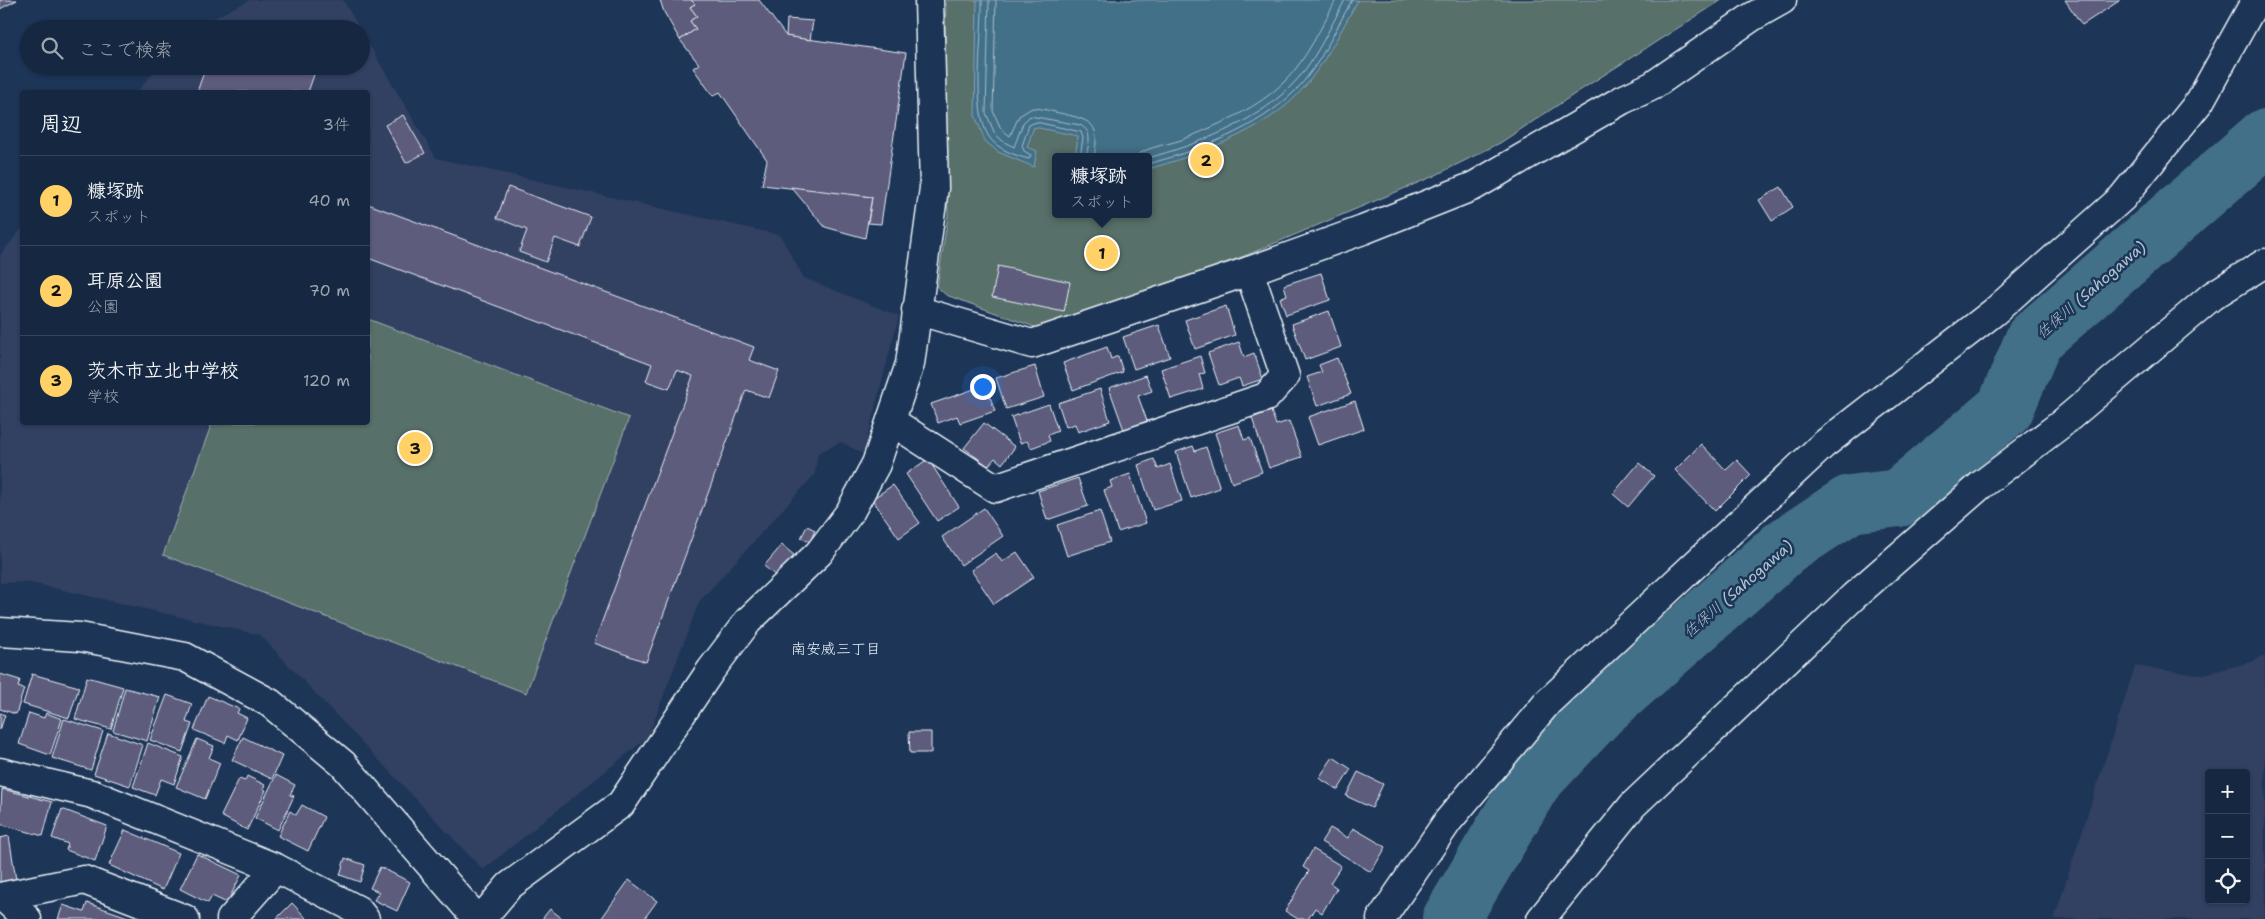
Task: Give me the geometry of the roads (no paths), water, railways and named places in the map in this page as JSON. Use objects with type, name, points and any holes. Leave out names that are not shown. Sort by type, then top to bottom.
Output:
[{"type":"street","points":[[481,919],[509,886],[620,804],[711,670],[748,621],[819,553],[850,512],[876,464],[910,364],[934,188],[929,0]]},
{"type":"street","points":[[916,310],[1032,344],[1249,271],[1474,186],[1622,100],[1652,86],[1752,17],[1782,0]]},
{"type":"street","points":[[1381,919],[1448,821],[1548,702],[1823,445],[1994,312],[2122,198],[2200,101],[2256,0]]},
{"type":"street","points":[[1541,919],[1634,805],[1854,596],[1981,485],[2060,424],[2212,296],[2265,264]]},
{"type":"street","points":[[891,420],[995,488],[1266,397],[1285,376],[1249,271]]},
{"type":"street","points":[[0,632],[80,637],[185,657],[270,703],[343,764],[476,919]]},
{"type":"street","points":[[0,772],[92,794],[276,868],[358,910],[366,919]]},
{"type":"street","points":[[231,919],[276,868]]},
{"type":"street","points":[[2,897],[84,880],[185,919]]},
{"type":"street","points":[[2,897],[28,919]]},
{"type":"water","points":[[977,0],[1358,0],[1316,72],[1299,93],[1285,106],[1268,119],[1229,140],[1187,157],[1152,168],[1152,153],[1076,153],[1078,136],[1034,127],[1027,147],[1037,151],[1034,167],[998,152],[985,141],[975,115]]},
{"type":"waterway","name":"佐保川 (Sahogawa)","points":[[1451,919],[1533,781],[1599,711],[1785,547],[1850,504],[1899,498],[2005,409],[2034,339],[2265,138]]},
{"type":"place","name":"耳原公園","points":[[1206,160]]},
{"type":"place","name":"糠塚跡","points":[[1102,253]]},
{"type":"place","name":"茨木市立北中学校","points":[[415,448]]},
{"type":"district","name":"南安威三丁目","points":[[836,649]]}]
